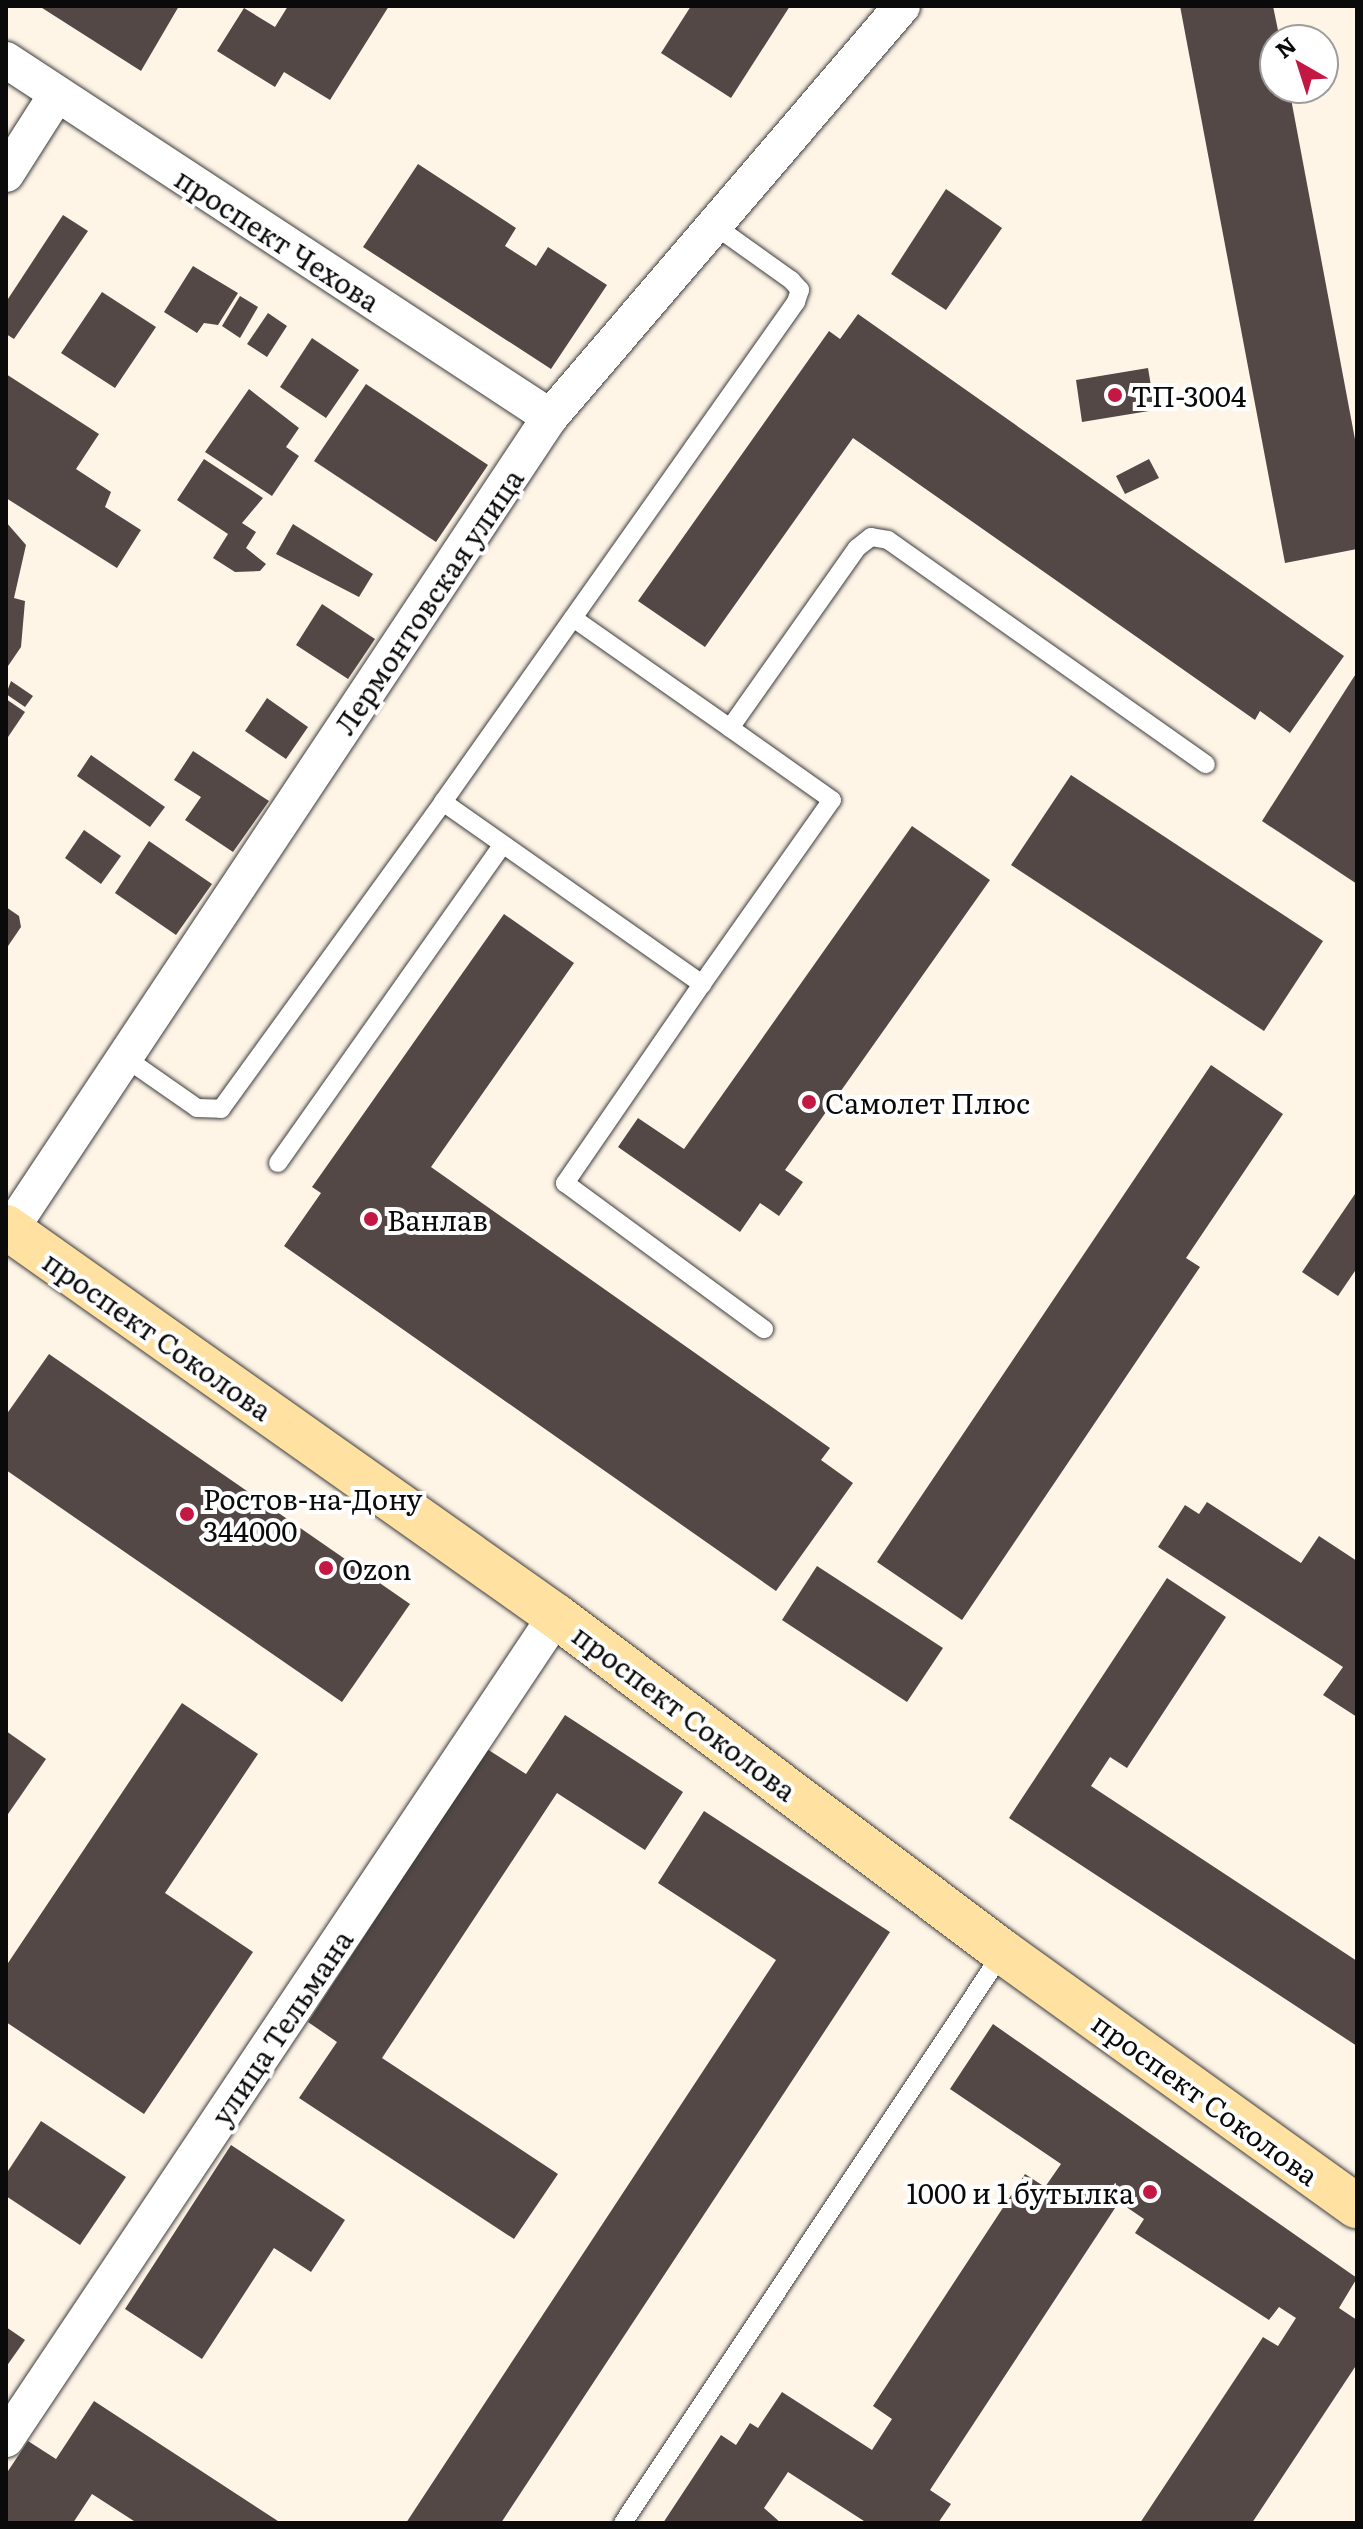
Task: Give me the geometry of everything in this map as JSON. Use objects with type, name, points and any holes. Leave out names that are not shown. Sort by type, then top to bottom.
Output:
[{"type":"main road","name":"проспект Соколова","points":[[7,1231],[556,1616],[1003,1952],[1357,2206]]},
{"type":"street","name":"Лермонтовская улица","points":[[7,1231],[550,417],[902,6]]},
{"type":"street","name":"проспект Чехова","points":[[6,60],[550,417]]},
{"type":"street","points":[[6,174],[57,94]]},
{"type":"street","name":"улица Тельмана","points":[[6,2439],[556,1616]]},
{"type":"lane","points":[[124,1057],[197,1108],[221,1109],[443,802],[796,302],[800,290],[791,280],[714,225]]},
{"type":"lane","points":[[730,728],[857,548],[871,537],[888,540],[1206,764]]},
{"type":"lane","points":[[573,618],[832,800],[565,1183],[764,1329]]},
{"type":"lane","points":[[443,802],[702,984]]},
{"type":"lane","points":[[278,1163],[503,844]]},
{"type":"lane","points":[[623,2523],[1003,1952]]},
{"type":"building","points":[[39,6],[179,6],[141,71]]},
{"type":"building","points":[[288,6],[389,6],[330,100],[284,72],[275,87],[217,51],[244,8],[275,27]]},
{"type":"building","points":[[691,6],[790,6],[731,98],[661,53]]},
{"type":"building","points":[[1180,6],[1273,6],[1277,24],[1259,24],[1259,104],[1292,104],[1357,450],[1357,549],[1285,563]]},
{"type":"building","points":[[418,164],[516,228],[505,246],[536,266],[548,247],[607,285],[551,369],[363,247]]},
{"type":"building","points":[[946,189],[1002,228],[946,310],[891,274]]},
{"type":"building","points":[[63,215],[88,231],[14,339],[6,334],[6,302]]},
{"type":"building","points":[[193,266],[238,293],[218,325],[204,323],[197,333],[164,312]]},
{"type":"building","points":[[102,292],[156,327],[115,388],[61,353]]},
{"type":"building","points":[[240,296],[258,307],[240,338],[222,326]]},
{"type":"building","points":[[268,313],[287,326],[267,357],[247,344]]},
{"type":"building","points":[[858,314],[1344,656],[1290,733],[1260,711],[1255,720],[853,438],[705,647],[638,601],[829,331],[840,339]]},
{"type":"building","points":[[312,338],[359,370],[326,418],[280,387]]},
{"type":"building","name":"ТП-3004","points":[[1148,368],[1155,410],[1082,422],[1076,380]]},
{"type":"building","points":[[6,374],[99,434],[76,469],[111,492],[105,507],[141,530],[117,568],[6,498]]},
{"type":"building","points":[[366,384],[488,465],[436,542],[314,461]]},
{"type":"building","points":[[249,389],[299,428],[286,447],[299,456],[272,496],[205,452]]},
{"type":"building","points":[[204,459],[263,498],[242,523],[256,532],[246,548],[266,564],[260,571],[235,572],[213,558],[228,534],[177,500]]},
{"type":"building","points":[[1149,459],[1159,478],[1125,494],[1116,476]]},
{"type":"building","points":[[6,522],[26,545],[14,598],[25,601],[21,647],[6,669]]},
{"type":"building","points":[[293,524],[373,574],[359,597],[276,554]]},
{"type":"building","points":[[322,604],[375,639],[348,679],[296,645]]},
{"type":"building","points":[[1357,672],[1357,884],[1262,821]]},
{"type":"building","points":[[11,681],[33,696],[25,707],[6,694]]},
{"type":"building","points":[[267,698],[308,727],[286,759],[245,731]]},
{"type":"building","points":[[6,699],[25,712],[6,740]]},
{"type":"building","points":[[193,751],[269,801],[233,852],[185,820],[201,797],[174,780]]},
{"type":"building","points":[[91,755],[165,807],[150,827],[77,776]]},
{"type":"building","points":[[1071,775],[1323,941],[1264,1031],[1011,865]]},
{"type":"building","points":[[912,826],[990,880],[785,1170],[803,1182],[779,1216],[760,1203],[740,1232],[618,1147],[638,1118],[684,1149]]},
{"type":"building","points":[[84,830],[121,856],[101,884],[65,858]]},
{"type":"building","points":[[149,841],[212,884],[176,935],[115,893]]},
{"type":"building","points":[[6,907],[19,916],[21,927],[6,949]]},
{"type":"building","points":[[504,914],[574,963],[431,1167],[830,1448],[821,1460],[853,1483],[776,1591],[284,1246],[321,1193],[312,1187]]},
{"type":"building","points":[[1211,1065],[1283,1114],[1186,1258],[1200,1267],[962,1620],[877,1562]]},
{"type":"building","points":[[1357,1191],[1357,1268],[1338,1296],[1302,1272]]},
{"type":"building","points":[[49,1354],[410,1604],[342,1702],[6,1470],[6,1415]]},
{"type":"building","points":[[1207,1502],[1301,1563],[1319,1536],[1357,1561],[1357,1717],[1323,1695],[1343,1667],[1158,1547],[1185,1505],[1199,1514]]},
{"type":"building","points":[[817,1566],[943,1648],[907,1702],[782,1620]]},
{"type":"building","points":[[1167,1578],[1226,1617],[1127,1768],[1110,1757],[1091,1786],[1357,1961],[1357,2046],[1009,1818]]},
{"type":"building","points":[[182,1703],[258,1754],[165,1893],[253,1952],[144,2114],[6,2022],[6,1966]]},
{"type":"building","points":[[565,1715],[683,1792],[645,1850],[557,1793],[382,2058],[558,2174],[514,2239],[299,2098],[337,2042],[308,2022],[487,1749],[526,1774]]},
{"type":"building","points":[[6,1731],[46,1759],[6,1817]]},
{"type":"building","points":[[704,1811],[890,1932],[501,2523],[406,2523],[776,1960],[658,1883]]},
{"type":"building","points":[[993,2024],[1357,2278],[1339,2308],[1357,2320],[1357,2364],[1252,2523],[1140,2523],[1263,2337],[1278,2346],[1296,2318],[1279,2307],[1269,2320],[1135,2233],[1144,2219],[1119,2202],[930,2490],[951,2504],[938,2523],[867,2523],[788,2472],[764,2508],[781,2523],[663,2523],[721,2435],[736,2445],[750,2423],[758,2428],[782,2392],[872,2450],[892,2419],[873,2406],[1025,2174],[1045,2187],[1061,2164],[950,2089]]},
{"type":"building","points":[[41,2121],[126,2177],[80,2245],[6,2196],[6,2174]]},
{"type":"building","points":[[231,2145],[345,2220],[311,2272],[274,2248],[202,2359],[125,2309]]},
{"type":"building","points":[[6,2327],[25,2340],[6,2367]]},
{"type":"building","points":[[94,2401],[281,2523],[137,2523],[92,2494],[73,2523],[6,2523],[6,2474],[28,2441],[56,2459]]},
{"type":"place","name":"ТП-3004","points":[[1115,395]]},
{"type":"place","name":"Самолет Плюс","points":[[809,1102]]},
{"type":"place","name":"Ванлав","points":[[371,1219]]},
{"type":"place","name":"Ростов-на-Дону 344000","points":[[187,1514]]},
{"type":"place","name":"Ozon","points":[[326,1568]]},
{"type":"place","name":"1000 и 1 бутылка","points":[[1150,2192]]}]
